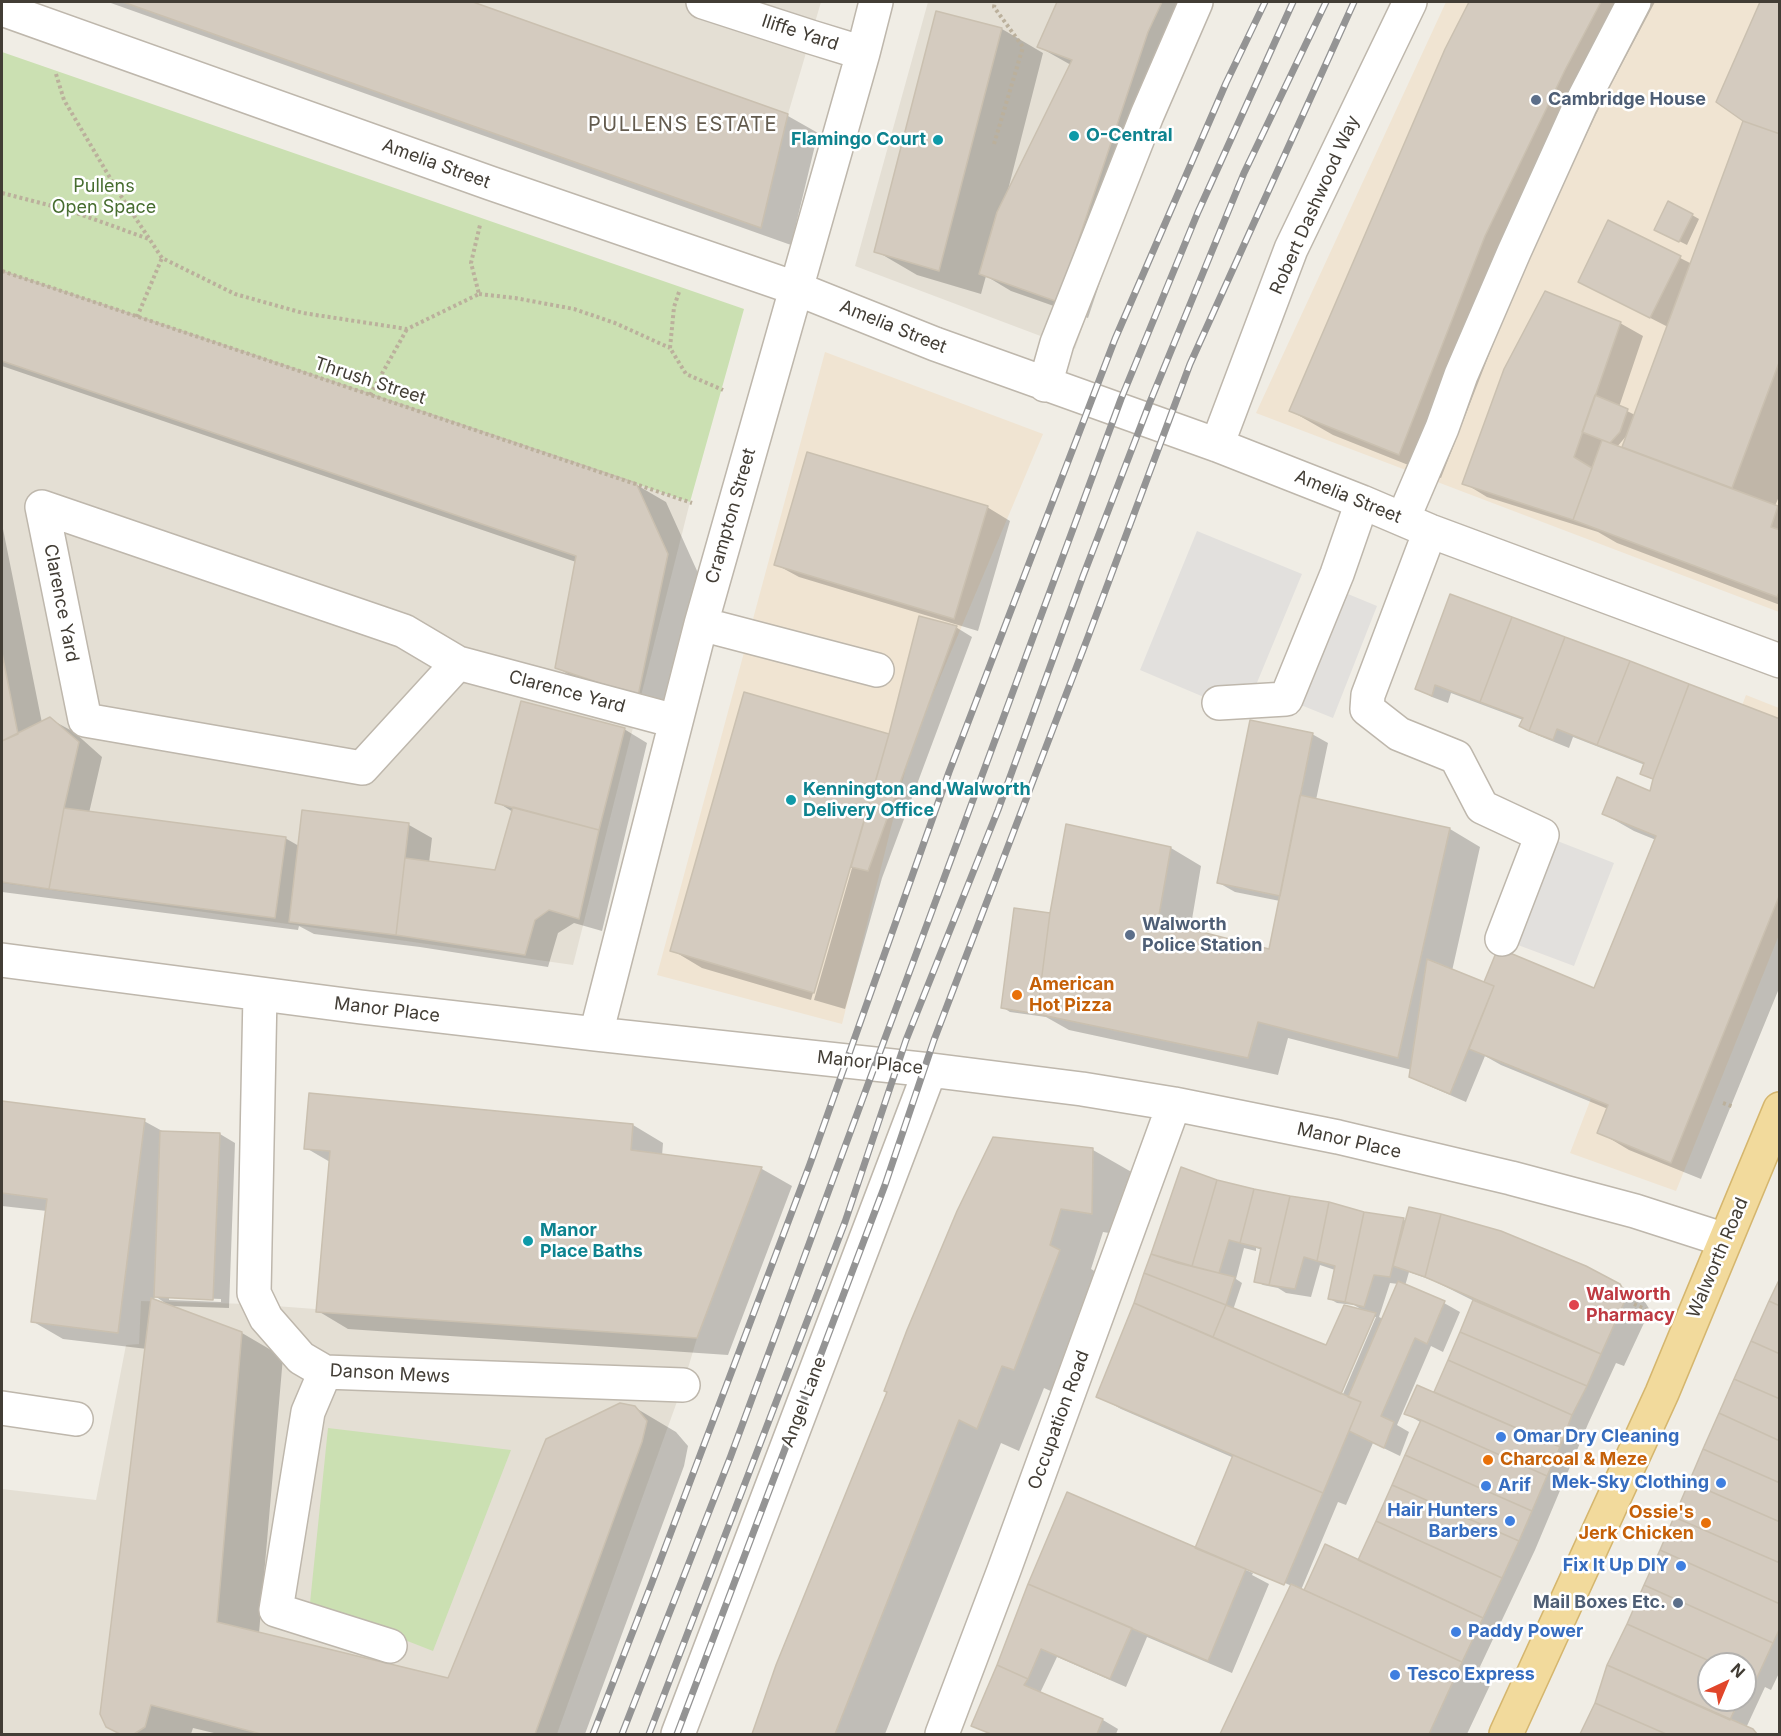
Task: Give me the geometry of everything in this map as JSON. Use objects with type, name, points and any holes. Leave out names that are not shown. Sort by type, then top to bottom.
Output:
[{"type":"main road","name":"Walworth Road","points":[[1506,1734],[1662,1393],[1779,1108]]},
{"type":"street","name":"Iliffe Yard","points":[[703,2],[863,53]]},
{"type":"street","name":"Crampton Street","points":[[596,1034],[675,721],[730,516],[876,2]]},
{"type":"street","points":[[1045,385],[1057,343],[1078,289],[1147,116],[1196,2]]},
{"type":"street","name":"Robert Dashwood Way","points":[[1217,445],[1291,249],[1410,2]]},
{"type":"street","points":[[1502,939],[1542,835],[1482,807],[1456,757],[1399,734],[1366,709],[1442,428],[1461,375],[1580,106],[1634,2]]},
{"type":"street","name":"Amelia Street","points":[[2,9],[490,183],[795,288],[1045,385],[1217,445],[1416,525],[1779,661]]},
{"type":"street","points":[[1219,703],[1286,699],[1337,574],[1362,502]]},
{"type":"street","name":"Clarence Yard","points":[[458,663],[362,768],[85,720],[42,507],[404,631],[458,663],[675,721]]},
{"type":"street","points":[[701,624],[877,670]]},
{"type":"street","name":"Manor Place","points":[[2,960],[260,994],[1082,1089],[1174,1104],[1338,1137],[1511,1178],[1635,1212],[1725,1240]]},
{"type":"street","name":"Danson Mews","points":[[260,994],[254,1293],[266,1318],[302,1358],[325,1372],[683,1385]]},
{"type":"street","name":"Angel Lane","points":[[678,1734],[930,1070]]},
{"type":"street","name":"Occupation Road","points":[[942,1734],[1174,1104]]},
{"type":"street","points":[[325,1372],[308,1412],[276,1610],[390,1646]]},
{"type":"street","points":[[2,1408],[76,1419]]},
{"type":"path","points":[[994,144],[1023,47],[994,7],[995,2]]},
{"type":"path","points":[[42,23],[64,100],[119,193],[162,258],[235,294],[303,313],[407,329],[479,294],[574,309],[615,323],[670,348],[686,374],[762,408]]},
{"type":"path","points":[[479,294],[471,262],[490,183]]},
{"type":"path","points":[[2,193],[68,210],[150,239]]},
{"type":"path","points":[[670,348],[674,307],[691,251]]},
{"type":"path","points":[[137,317],[162,258]]},
{"type":"path","name":"Thrush Street","points":[[2,271],[730,516]]},
{"type":"path","points":[[370,395],[407,329]]},
{"type":"path","points":[[1634,1304],[1650,1311]]},
{"type":"shaded area","points":[[123,2],[821,2],[788,114],[761,228]]},
{"type":"shaded area","points":[[928,2],[1206,2],[1155,114],[1075,349],[855,266]]},
{"type":"shaded area","points":[[1446,2],[1779,2],[1779,612],[1256,413]]},
{"type":"shaded area","points":[[2,271],[690,502],[573,965],[2,883]]},
{"type":"shaded area","points":[[825,352],[1043,434],[912,744],[842,1024],[657,975]]},
{"type":"shaded area","points":[[1197,531],[1302,574],[1244,714],[1140,670]]},
{"type":"shaded area","points":[[1331,587],[1377,606],[1333,718],[1286,699]]},
{"type":"shaded area","points":[[1746,695],[1779,708],[1779,935],[1676,1191],[1570,1153]]},
{"type":"shaded area","points":[[1542,835],[1614,863],[1574,966],[1502,939]]},
{"type":"shaded area","points":[[141,1301],[249,1304],[697,1338],[683,1385],[557,1734],[2,1734],[2,1489],[96,1500],[126,1345],[139,1344]]},
{"type":"green space","name":"Pullens Open Space","points":[[2,52],[744,309],[690,502],[2,271]]},
{"type":"green space","points":[[328,1428],[511,1450],[433,1651],[310,1603]]},
{"type":"building","points":[[123,2],[473,2],[788,114],[761,228]]},
{"type":"building","name":"O-Central","points":[[1057,2],[1162,2],[1148,32],[1058,302],[979,274],[997,212],[1072,60],[1037,47]]},
{"type":"building","points":[[1469,2],[1601,2],[1565,70],[1485,236],[1399,455],[1289,411],[1445,49]]},
{"type":"building","points":[[1760,2],[1780,2],[1780,134],[1743,121],[1716,102]]},
{"type":"building","name":"Flamingo Court","points":[[936,11],[1002,28],[939,271],[874,252]]},
{"type":"building","points":[[1743,121],[1780,134],[1780,360],[1732,488],[1622,447]]},
{"type":"building","points":[[1668,201],[1693,214],[1679,242],[1654,230]]},
{"type":"building","points":[[1608,220],[1681,256],[1650,318],[1578,282]]},
{"type":"building","points":[[2,271],[636,483],[668,554],[638,696],[555,668],[576,556],[2,361]]},
{"type":"building","points":[[1545,291],[1621,322],[1574,457],[1592,468],[1573,520],[1462,484],[1504,369]]},
{"type":"building","points":[[1595,395],[1628,409],[1620,432],[1610,443],[1582,432]]},
{"type":"building","points":[[1602,440],[1778,506],[1771,527],[1780,530],[1780,590],[1777,597],[1573,520]]},
{"type":"building","points":[[807,452],[988,506],[954,619],[774,565]]},
{"type":"building","points":[[1450,594],[1512,617],[1480,702],[1435,685],[1432,696],[1415,689]]},
{"type":"building","points":[[919,616],[957,626],[868,871],[851,867],[889,734]]},
{"type":"building","points":[[1512,617],[1565,637],[1529,731],[1519,726],[1523,718],[1480,702]]},
{"type":"building","points":[[1565,637],[1630,661],[1597,745],[1557,729],[1553,740],[1529,731]]},
{"type":"building","points":[[2,653],[18,734],[2,741]]},
{"type":"building","points":[[1630,661],[1689,684],[1653,779],[1640,774],[1644,763],[1597,745]]},
{"type":"building","points":[[1689,684],[1780,719],[1780,894],[1671,1163],[1597,1133],[1608,1105],[1469,1049],[1494,986],[1484,982],[1498,948],[1594,988],[1656,836],[1602,814],[1617,777],[1650,791]]},
{"type":"building","name":"Kennington and Walworth Delivery Office","points":[[744,692],[889,734],[814,993],[670,951]]},
{"type":"building","points":[[521,701],[625,728],[599,830],[495,803]]},
{"type":"building","points":[[50,717],[79,742],[49,889],[2,882],[2,741]]},
{"type":"building","points":[[1250,720],[1313,733],[1280,896],[1217,883]]},
{"type":"building","name":"Walworth Police Station","points":[[1300,795],[1450,828],[1398,1058],[1258,1022],[1248,1058],[1037,1014],[1050,913],[1066,824],[1171,847],[1158,921],[1269,949]]},
{"type":"building","points":[[513,807],[599,830],[579,919],[549,910],[535,920],[525,955],[396,935],[405,858],[495,870]]},
{"type":"building","points":[[64,808],[286,837],[275,918],[49,889]]},
{"type":"building","points":[[302,810],[409,823],[396,935],[289,922]]},
{"type":"building","points":[[1014,908],[1050,913],[1037,1014],[1001,1008]]},
{"type":"building","points":[[1427,959],[1494,986],[1450,1094],[1409,1077]]},
{"type":"building","name":"Manor Place Baths","points":[[309,1093],[633,1124],[631,1150],[762,1167],[697,1338],[316,1312],[330,1151],[304,1149]]},
{"type":"building","points":[[2,1101],[145,1119],[118,1333],[31,1322],[47,1199],[2,1193]]},
{"type":"building","points":[[160,1131],[220,1133],[213,1300],[154,1297]]},
{"type":"building","points":[[993,1137],[1093,1148],[1092,1214],[1061,1209],[1050,1245],[1060,1250],[1014,1370],[1002,1366],[977,1429],[959,1420],[835,1734],[752,1734],[776,1665],[887,1392],[884,1391],[907,1330],[957,1211]]},
{"type":"building","points":[[1181,1167],[1217,1180],[1192,1266],[1151,1254]]},
{"type":"building","points":[[1217,1180],[1254,1189],[1240,1243],[1229,1240],[1219,1273],[1192,1266]]},
{"type":"building","points":[[1254,1189],[1290,1196],[1269,1285],[1254,1282],[1261,1248],[1240,1243]]},
{"type":"building","points":[[1290,1196],[1329,1202],[1317,1261],[1304,1257],[1295,1289],[1269,1285]]},
{"type":"building","points":[[1329,1202],[1364,1212],[1345,1302],[1328,1299],[1335,1266],[1317,1261]]},
{"type":"building","points":[[1409,1207],[1441,1214],[1425,1277],[1393,1266]]},
{"type":"building","points":[[1364,1212],[1404,1218],[1390,1277],[1374,1275],[1364,1307],[1345,1302]]},
{"type":"building","points":[[1441,1214],[1501,1231],[1586,1266],[1620,1284],[1627,1296],[1601,1354],[1425,1277]]},
{"type":"building","points":[[1151,1254],[1235,1277],[1226,1305],[1144,1273]]},
{"type":"building","points":[[1144,1273],[1226,1305],[1213,1337],[1134,1303]]},
{"type":"building","points":[[1780,1278],[1780,1306],[1769,1301]]},
{"type":"building","points":[[1398,1281],[1445,1301],[1427,1344],[1415,1338],[1381,1416],[1394,1422],[1384,1448],[1349,1431],[1361,1402],[1348,1397]]},
{"type":"building","points":[[151,1298],[242,1332],[217,1622],[448,1678],[546,1439],[620,1403],[635,1406],[647,1421],[642,1442],[535,1734],[261,1734],[151,1705],[145,1727],[134,1734],[120,1734],[106,1727],[100,1714]]},
{"type":"building","points":[[1473,1300],[1601,1354],[1587,1386],[1460,1332]]},
{"type":"building","points":[[1769,1301],[1780,1306],[1780,1354],[1751,1341]]},
{"type":"building","points":[[1134,1303],[1361,1402],[1323,1493],[1096,1397]]},
{"type":"building","points":[[1226,1305],[1326,1345],[1344,1305],[1376,1313],[1341,1394],[1213,1337]]},
{"type":"building","points":[[1460,1332],[1587,1386],[1572,1415],[1448,1360]]},
{"type":"building","points":[[1751,1341],[1780,1354],[1780,1399],[1734,1379]]},
{"type":"building","points":[[1448,1360],[1572,1415],[1560,1447],[1434,1392]]},
{"type":"building","points":[[1734,1379],[1780,1399],[1780,1441],[1719,1413]]},
{"type":"building","points":[[1417,1385],[1560,1447],[1547,1476],[1404,1414]]},
{"type":"building","points":[[1719,1413],[1780,1441],[1780,1483],[1703,1449]]},
{"type":"building","points":[[1421,1420],[1547,1476],[1532,1511],[1405,1455]]},
{"type":"building","points":[[1703,1449],[1780,1483],[1780,1522],[1689,1482]]},
{"type":"building","points":[[1233,1455],[1323,1493],[1284,1585],[1195,1548]]},
{"type":"building","points":[[1405,1455],[1532,1511],[1519,1541],[1392,1485]]},
{"type":"building","points":[[1689,1482],[1780,1522],[1780,1563],[1674,1517]]},
{"type":"building","points":[[1392,1485],[1519,1541],[1502,1578],[1376,1521]]},
{"type":"building","points":[[1067,1492],[1246,1569],[1208,1661],[1028,1584]]},
{"type":"building","points":[[1674,1517],[1780,1563],[1780,1604],[1660,1550]]},
{"type":"building","points":[[1376,1521],[1502,1578],[1483,1618],[1358,1560]]},
{"type":"building","points":[[1325,1544],[1483,1618],[1462,1662],[1304,1590]]},
{"type":"building","points":[[1660,1550],[1780,1604],[1780,1628],[1773,1643],[1644,1585]]},
{"type":"building","points":[[1028,1584],[1132,1628],[1110,1679],[1041,1649],[1028,1679],[997,1665]]},
{"type":"building","points":[[1291,1584],[1462,1662],[1429,1734],[1220,1734]]},
{"type":"building","points":[[1644,1585],[1773,1643],[1757,1678],[1757,1652],[1697,1652],[1697,1655],[1627,1624]]},
{"type":"building","points":[[1627,1624],[1697,1655],[1697,1705],[1607,1665]]},
{"type":"building","points":[[997,1665],[1028,1679],[1024,1685],[1103,1719],[1097,1734],[991,1734],[971,1726]]},
{"type":"building","points":[[1607,1665],[1697,1704],[1697,1712],[1714,1712],[1753,1729],[1757,1734],[1666,1734],[1595,1703]]},
{"type":"building","points":[[1595,1703],[1666,1734],[1580,1734]]},
{"type":"building","points":[[1712,1712],[1734,1712],[1730,1720]]},
{"type":"railway","points":[[593,1734],[810,1164],[949,772],[1115,339],[1226,83],[1265,2]]},
{"type":"railway","points":[[622,1734],[730,1458],[1121,399],[1198,212],[1293,2]]},
{"type":"railway","points":[[649,1734],[845,1222],[906,1040],[998,810],[1083,576],[1150,402],[1244,173],[1326,2]]},
{"type":"railway","points":[[677,1734],[885,1185],[934,1040],[1190,364],[1354,2]]},
{"type":"place","name":"Cambridge House","points":[[1536,100]]},
{"type":"place","name":"O-Central","points":[[1074,136]]},
{"type":"place","name":"Flamingo Court","points":[[938,140]]},
{"type":"place","name":"Kennington and Walworth Delivery Office","points":[[791,800]]},
{"type":"place","name":"Walworth Police Station","points":[[1130,935]]},
{"type":"place","name":"American Hot Pizza","points":[[1017,995]]},
{"type":"place","name":"Manor Place Baths","points":[[528,1241]]},
{"type":"place","name":"Walworth Pharmacy","points":[[1574,1305]]},
{"type":"place","name":"Omar Dry Cleaning","points":[[1501,1437]]},
{"type":"place","name":"Charcoal & Meze","points":[[1488,1460]]},
{"type":"place","name":"Mek-Sky Clothing","points":[[1721,1483]]},
{"type":"place","name":"Arif","points":[[1486,1486]]},
{"type":"place","name":"Hair Hunters Barbers","points":[[1510,1521]]},
{"type":"place","name":"Ossie's Jerk Chicken","points":[[1706,1523]]},
{"type":"place","name":"Fix It Up DIY","points":[[1681,1566]]},
{"type":"place","name":"Mail Boxes Etc.","points":[[1678,1603]]},
{"type":"place","name":"Paddy Power","points":[[1456,1632]]},
{"type":"place","name":"Tesco Express","points":[[1395,1675]]},
{"type":"district","name":"PULLENS ESTATE","points":[[683,125]]}]
